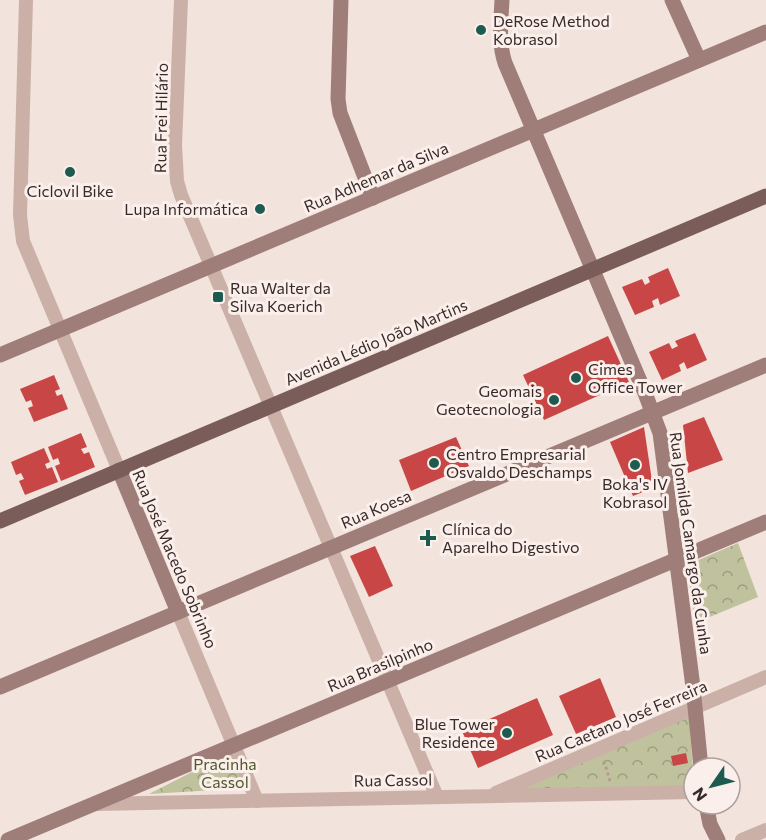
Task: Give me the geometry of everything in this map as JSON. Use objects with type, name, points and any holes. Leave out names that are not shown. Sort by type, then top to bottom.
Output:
[{"type":"main road","name":"Avenida Lédio João Martins","points":[[0,521],[766,196]]},
{"type":"street","name":"Rua José Macedo Sobrinho","points":[[26,0],[21,226],[23,241],[257,801]]},
{"type":"street","name":"Rua Frei Hilário","points":[[181,0],[175,145],[176,173],[183,202],[210,267]]},
{"type":"street","points":[[341,0],[338,99],[340,113],[373,198]]},
{"type":"street","name":"Rua Jomilda Camargo da Cunha","points":[[502,0],[501,51],[660,433],[700,756]]},
{"type":"street","points":[[672,0],[699,60]]},
{"type":"street","name":"Rua Adhemar da Silva","points":[[0,355],[766,32]]},
{"type":"street","points":[[210,267],[437,797]]},
{"type":"street","name":"Rua Koesa","points":[[0,687],[766,365]]},
{"type":"street","name":"Rua Brasilpinho","points":[[8,840],[766,522]]},
{"type":"street","name":"Rua Caetano José Ferreira","points":[[489,796],[766,677]]},
{"type":"street","name":"Rua Cassol","points":[[93,805],[682,792]]},
{"type":"street","points":[[708,816],[718,840]]},
{"type":"street","points":[[742,840],[766,830]]},
{"type":"path","points":[[599,748],[615,794]]},
{"type":"green space","points":[[738,543],[758,597],[695,623],[687,565]]},
{"type":"green space","points":[[689,716],[692,756],[682,756],[682,786],[512,792]]},
{"type":"green space","name":"Pracinha Cassol","points":[[233,751],[249,788],[149,794]]},
{"type":"building","points":[[668,268],[680,296],[660,305],[658,298],[652,301],[654,307],[635,315],[622,287],[642,279],[645,285],[650,282],[648,277]]},
{"type":"building","points":[[695,333],[707,360],[687,369],[684,362],[679,365],[681,371],[662,380],[649,352],[669,343],[672,349],[678,346],[675,341]]},
{"type":"building","name":"Cimes Office Tower","points":[[608,336],[629,382],[544,420],[523,375]]},
{"type":"building","points":[[54,375],[60,389],[55,391],[57,396],[62,394],[68,409],[34,422],[28,408],[33,406],[31,400],[26,402],[20,389]]},
{"type":"building","points":[[704,417],[723,460],[688,473],[683,425]]},
{"type":"building","name":"Boka's IV Kobrasol","points":[[644,427],[653,488],[633,496],[610,442]]},
{"type":"building","points":[[81,433],[87,447],[81,449],[84,454],[89,452],[95,467],[61,481],[55,466],[60,464],[58,458],[53,460],[48,447]]},
{"type":"building","name":"Centro Empresarial Osvaldo Deschamps","points":[[456,437],[469,466],[411,491],[399,460]]},
{"type":"building","points":[[44,448],[50,462],[45,464],[47,469],[52,467],[58,482],[25,495],[19,481],[24,479],[21,473],[16,475],[11,462]]},
{"type":"building","points":[[375,546],[393,586],[369,597],[350,556]]},
{"type":"building","points":[[600,678],[616,717],[576,734],[559,696]]},
{"type":"building","name":"Blue Tower Residence","points":[[537,698],[553,735],[478,768],[462,731]]},
{"type":"building","points":[[686,753],[687,756],[682,756],[682,764],[673,766],[671,756]]},
{"type":"place","name":"DeRose Method Kobrasol","points":[[481,30]]},
{"type":"place","name":"Ciclovil Bike","points":[[70,172]]},
{"type":"place","name":"Lupa Informática","points":[[260,209]]},
{"type":"place","name":"Rua Walter da Silva Koerich","points":[[218,297]]},
{"type":"place","name":"Cimes Office Tower","points":[[576,378]]},
{"type":"place","name":"Geomais Geotecnologia","points":[[554,400]]},
{"type":"place","name":"Centro Empresarial Osvaldo Deschamps","points":[[434,463]]},
{"type":"place","name":"Boka's IV Kobrasol","points":[[635,465]]},
{"type":"place","name":"Clínica do Aparelho Digestivo","points":[[428,538]]},
{"type":"place","name":"Blue Tower Residence","points":[[507,733]]}]
